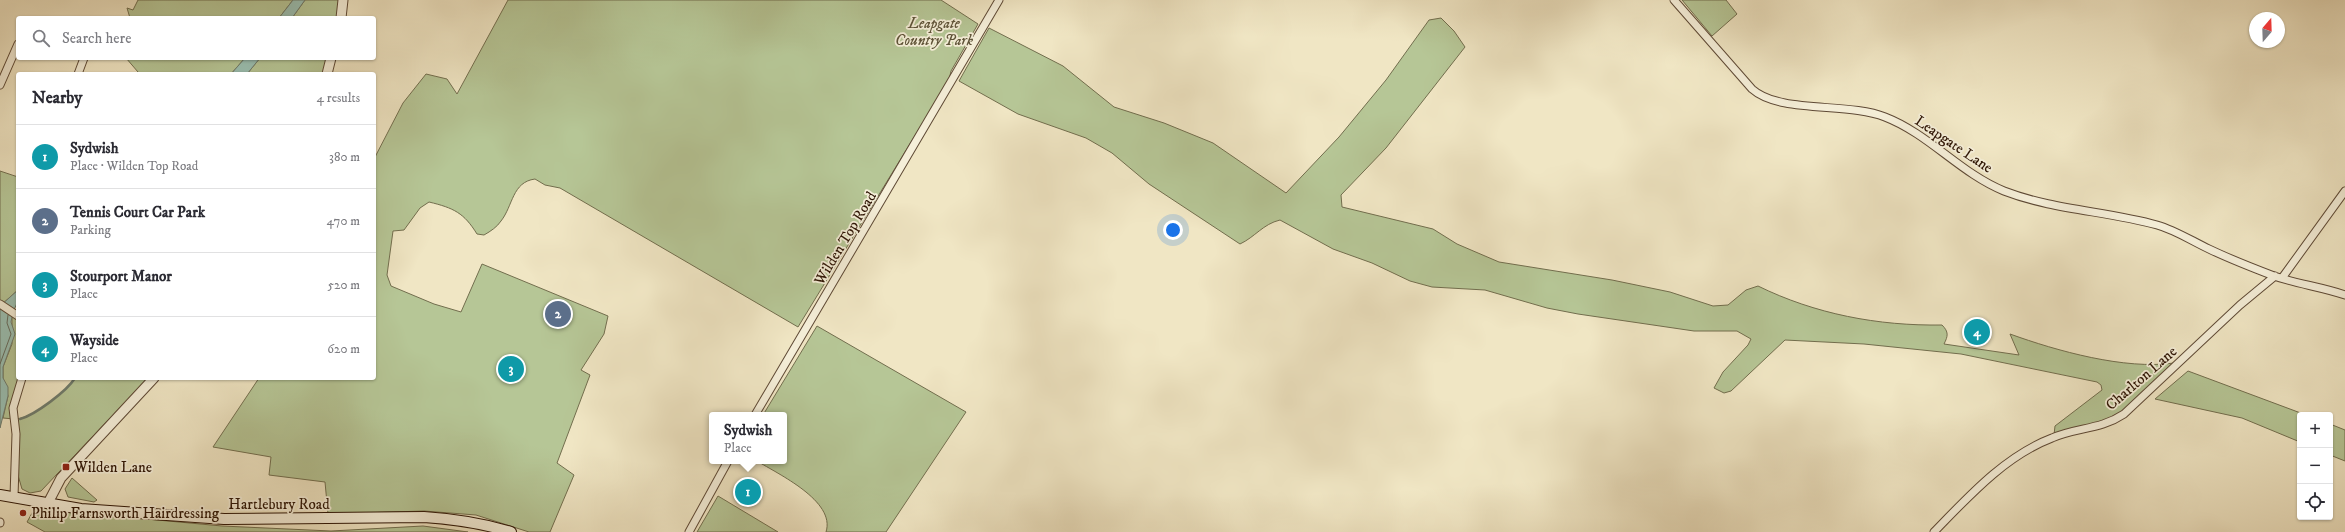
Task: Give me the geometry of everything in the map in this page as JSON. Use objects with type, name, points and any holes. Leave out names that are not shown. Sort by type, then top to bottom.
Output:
[{"type":"main road","name":"Hartlebury Road","points":[[0,495],[81,509],[224,519],[424,517],[454,519],[486,524],[511,532]]},
{"type":"street","points":[[341,16],[343,0]]},
{"type":"street","name":"Wilden Top Road","points":[[757,412],[1000,0]]},
{"type":"street","name":"Leapgate Lane","points":[[1674,0],[1752,90],[1764,98],[1784,103],[1858,109],[1884,117],[1916,133],[1971,173],[2004,190],[2061,207],[2159,225],[2211,250],[2278,277]]},
{"type":"street","points":[[0,85],[16,49]]},
{"type":"street","points":[[79,72],[83,60]]},
{"type":"street","points":[[328,72],[330,60]]},
{"type":"street","name":"Charlton Lane","points":[[1934,532],[1972,494],[2019,455],[2054,437],[2101,426],[2113,421],[2147,393],[2240,305],[2278,277],[2345,191]]},
{"type":"street","points":[[2278,277],[2345,296]]},
{"type":"street","points":[[0,304],[16,315]]},
{"type":"street","points":[[14,497],[16,434],[13,408],[21,380]]},
{"type":"street","points":[[48,503],[61,478],[152,380]]},
{"type":"street","points":[[689,532],[726,464]]},
{"type":"green space","points":[[138,0],[293,0],[281,16],[129,16],[127,8],[133,10]]},
{"type":"green space","points":[[305,0],[343,0],[341,16],[293,16]]},
{"type":"green space","name":"Leapgate Country Park","points":[[508,0],[941,0],[978,24],[951,71],[949,80],[798,327],[560,188],[545,185],[535,179],[527,181],[517,190],[505,215],[494,229],[484,235],[477,234],[468,221],[458,212],[429,202],[420,208],[404,230],[393,231],[387,275],[391,286],[434,304],[461,312],[482,264],[608,316],[604,334],[581,370],[590,375],[557,463],[574,475],[550,532],[529,532],[476,515],[424,511],[328,514],[325,482],[269,475],[271,457],[213,447],[258,380],[376,380],[376,155],[403,103],[426,74],[447,79],[457,94]]},
{"type":"green space","points":[[1682,0],[1726,0],[1737,14],[1712,36]]},
{"type":"green space","points":[[1441,18],[1454,31],[1465,47],[1386,148],[1341,195],[1342,207],[1433,229],[1457,244],[1499,262],[1612,280],[1670,292],[1713,306],[1728,305],[1746,290],[1758,286],[1802,304],[1847,316],[1894,323],[1942,325],[1947,334],[1944,344],[2019,355],[2010,334],[2049,347],[2091,358],[2134,364],[2174,363],[2121,413],[2104,422],[2054,435],[2055,426],[2102,390],[2101,385],[2097,382],[1961,354],[1864,344],[1785,340],[1731,391],[1724,393],[1714,388],[1723,372],[1748,345],[1751,339],[1737,331],[1694,331],[1547,308],[1485,290],[1432,287],[1410,281],[1372,263],[1333,249],[1280,220],[1269,224],[1240,244],[1149,184],[1112,153],[1086,138],[1018,114],[959,81],[989,28],[1063,66],[1114,107],[1164,123],[1213,143],[1286,193],[1339,137],[1386,80],[1429,20]]},
{"type":"green space","points":[[128,60],[243,60],[233,72],[138,72]]},
{"type":"green space","points":[[258,60],[330,60],[328,72],[249,72]]},
{"type":"green space","points":[[0,171],[16,176],[16,292],[0,306]]},
{"type":"green space","points":[[12,312],[16,315],[16,380],[22,380],[14,419],[3,418],[8,396],[3,378],[3,367],[12,344]]},
{"type":"green space","points":[[817,326],[966,412],[886,532],[826,532],[827,521],[822,510],[814,499],[791,481],[762,464],[787,464],[787,412],[765,412]]},
{"type":"green space","points":[[2188,371],[2298,412],[2297,441],[2242,418],[2155,399]]},
{"type":"green space","points":[[73,380],[146,380],[41,491],[30,493],[22,489],[15,465],[14,419],[29,415],[48,404]]},
{"type":"green space","points":[[2333,425],[2345,430],[2345,461],[2333,456]]},
{"type":"green space","points":[[72,478],[97,500],[94,502],[68,497],[65,489]]},
{"type":"green space","points":[[718,496],[778,532],[697,532]]},
{"type":"green space","points":[[36,506],[103,515],[222,526],[331,531],[423,526],[468,532],[45,532],[27,522]]},
{"type":"water","points":[[293,0],[305,0],[293,16],[281,16]]},
{"type":"water","points":[[243,60],[258,60],[249,72],[233,72]]},
{"type":"water","points":[[16,292],[16,305],[11,322],[15,334],[3,367],[3,378],[8,387],[8,396],[0,428],[0,306]]},
{"type":"waterway","points":[[20,419],[34,413],[50,402],[73,380]]},
{"type":"place","name":"Tennis Court Car Park","points":[[558,314]]},
{"type":"place","name":"Wayside","points":[[1977,332]]},
{"type":"place","name":"Stourport Manor","points":[[511,369]]},
{"type":"place","name":"Wilden Lane","points":[[66,467]]},
{"type":"place","name":"Sydwish","points":[[748,492]]},
{"type":"place","name":"Philip Farnsworth Hairdressing","points":[[23,513]]}]
